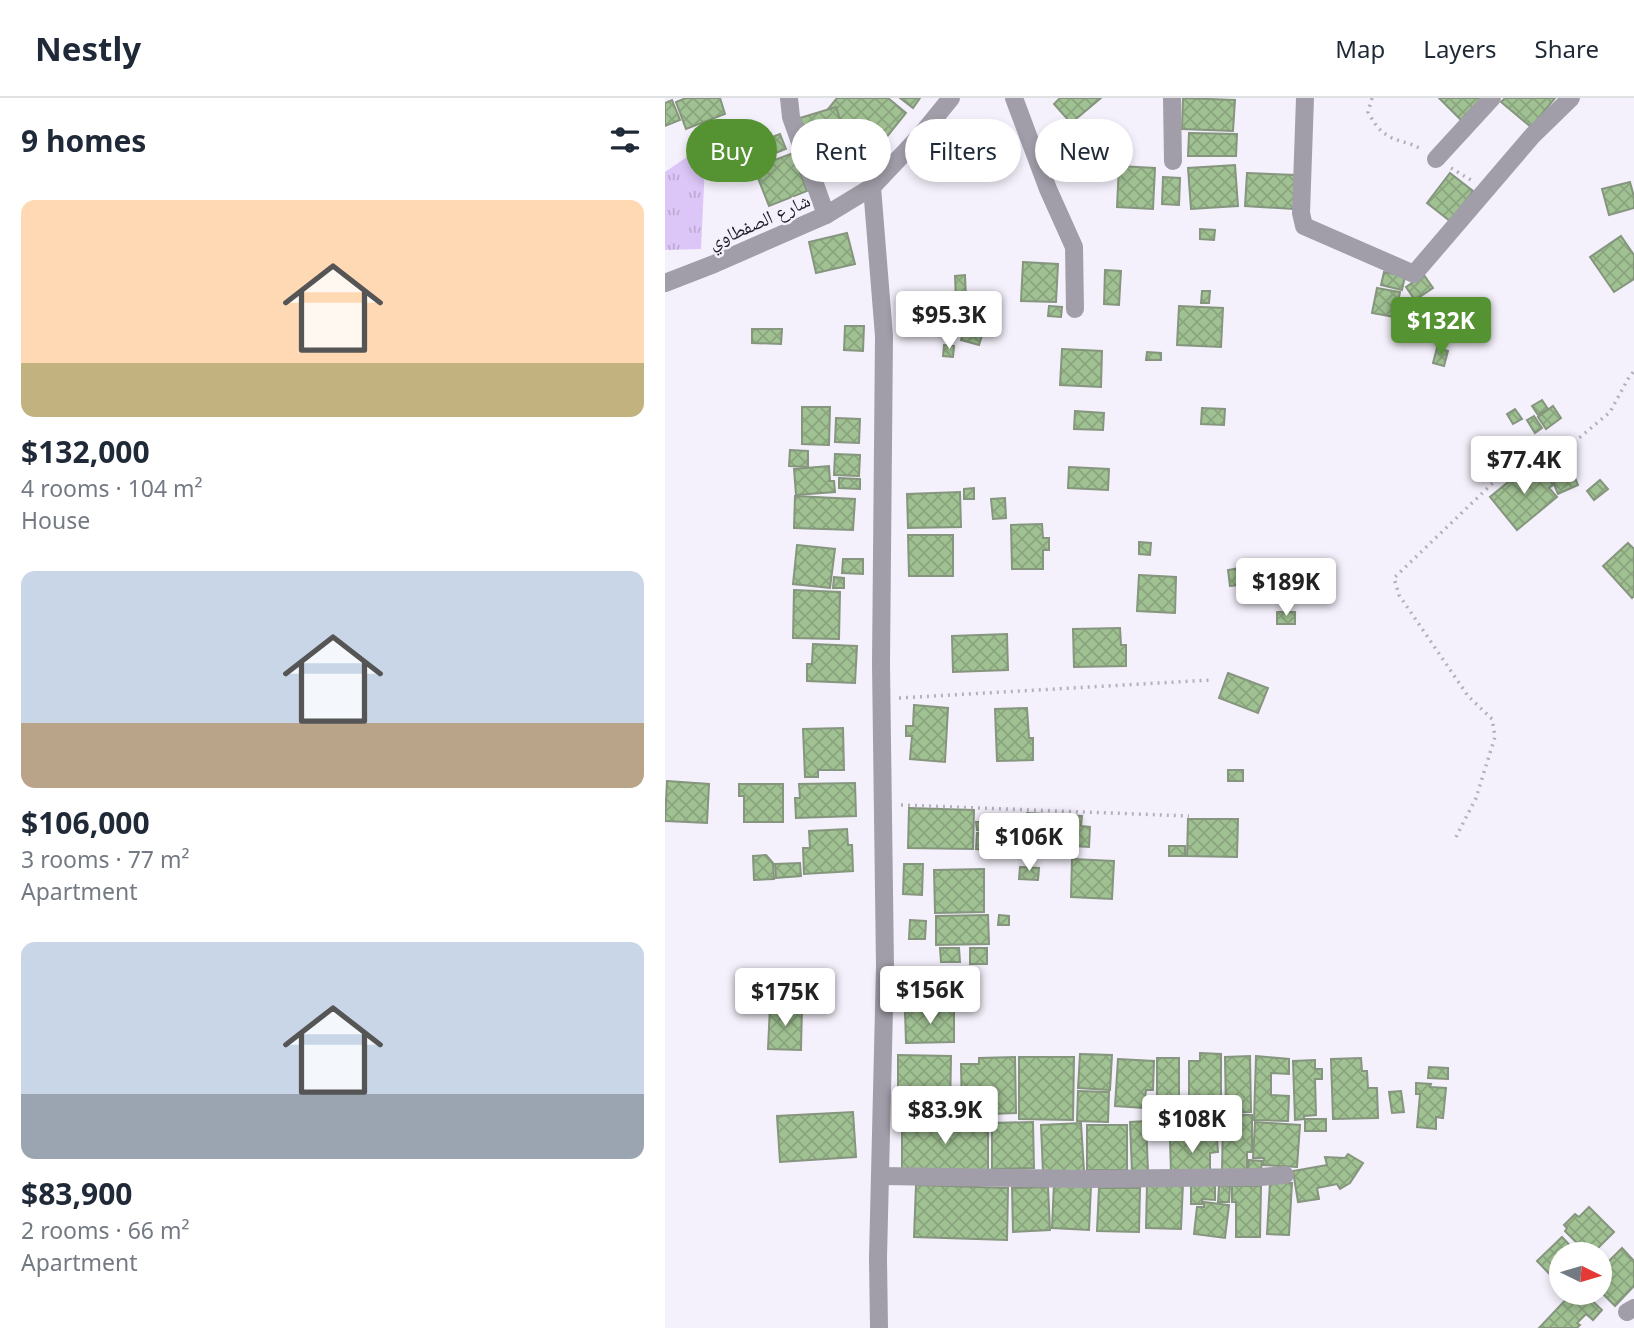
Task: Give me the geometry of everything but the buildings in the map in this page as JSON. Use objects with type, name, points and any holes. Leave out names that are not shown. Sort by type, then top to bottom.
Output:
[{"type":"street","points":[[789,98],[792,117],[826,215]]},
{"type":"street","name":"شارع الصفطاوي","points":[[665,283],[826,215],[872,187],[921,135],[951,98]]},
{"type":"street","points":[[1014,98],[1074,247],[1075,309]]},
{"type":"street","points":[[1172,98],[1173,161]]},
{"type":"street","points":[[1305,98],[1301,213],[1304,226],[1414,274],[1533,135],[1571,98]]},
{"type":"street","points":[[1436,159],[1492,98]]},
{"type":"street","points":[[872,187],[884,336],[881,699],[885,967],[879,1328]]},
{"type":"street","points":[[880,1176],[1087,1180],[1285,1175]]},
{"type":"path","points":[[1457,837],[1476,798],[1495,737],[1492,719],[1468,696],[1399,595],[1394,578],[1524,453],[1544,444],[1573,443],[1611,412],[1634,371]]},
{"type":"path","points":[[881,699],[1211,680]]},
{"type":"path","points":[[883,804],[1189,816]]},
{"type":"green space","points":[[686,158],[686,182],[704,182],[701,249],[665,250],[665,172]]}]
